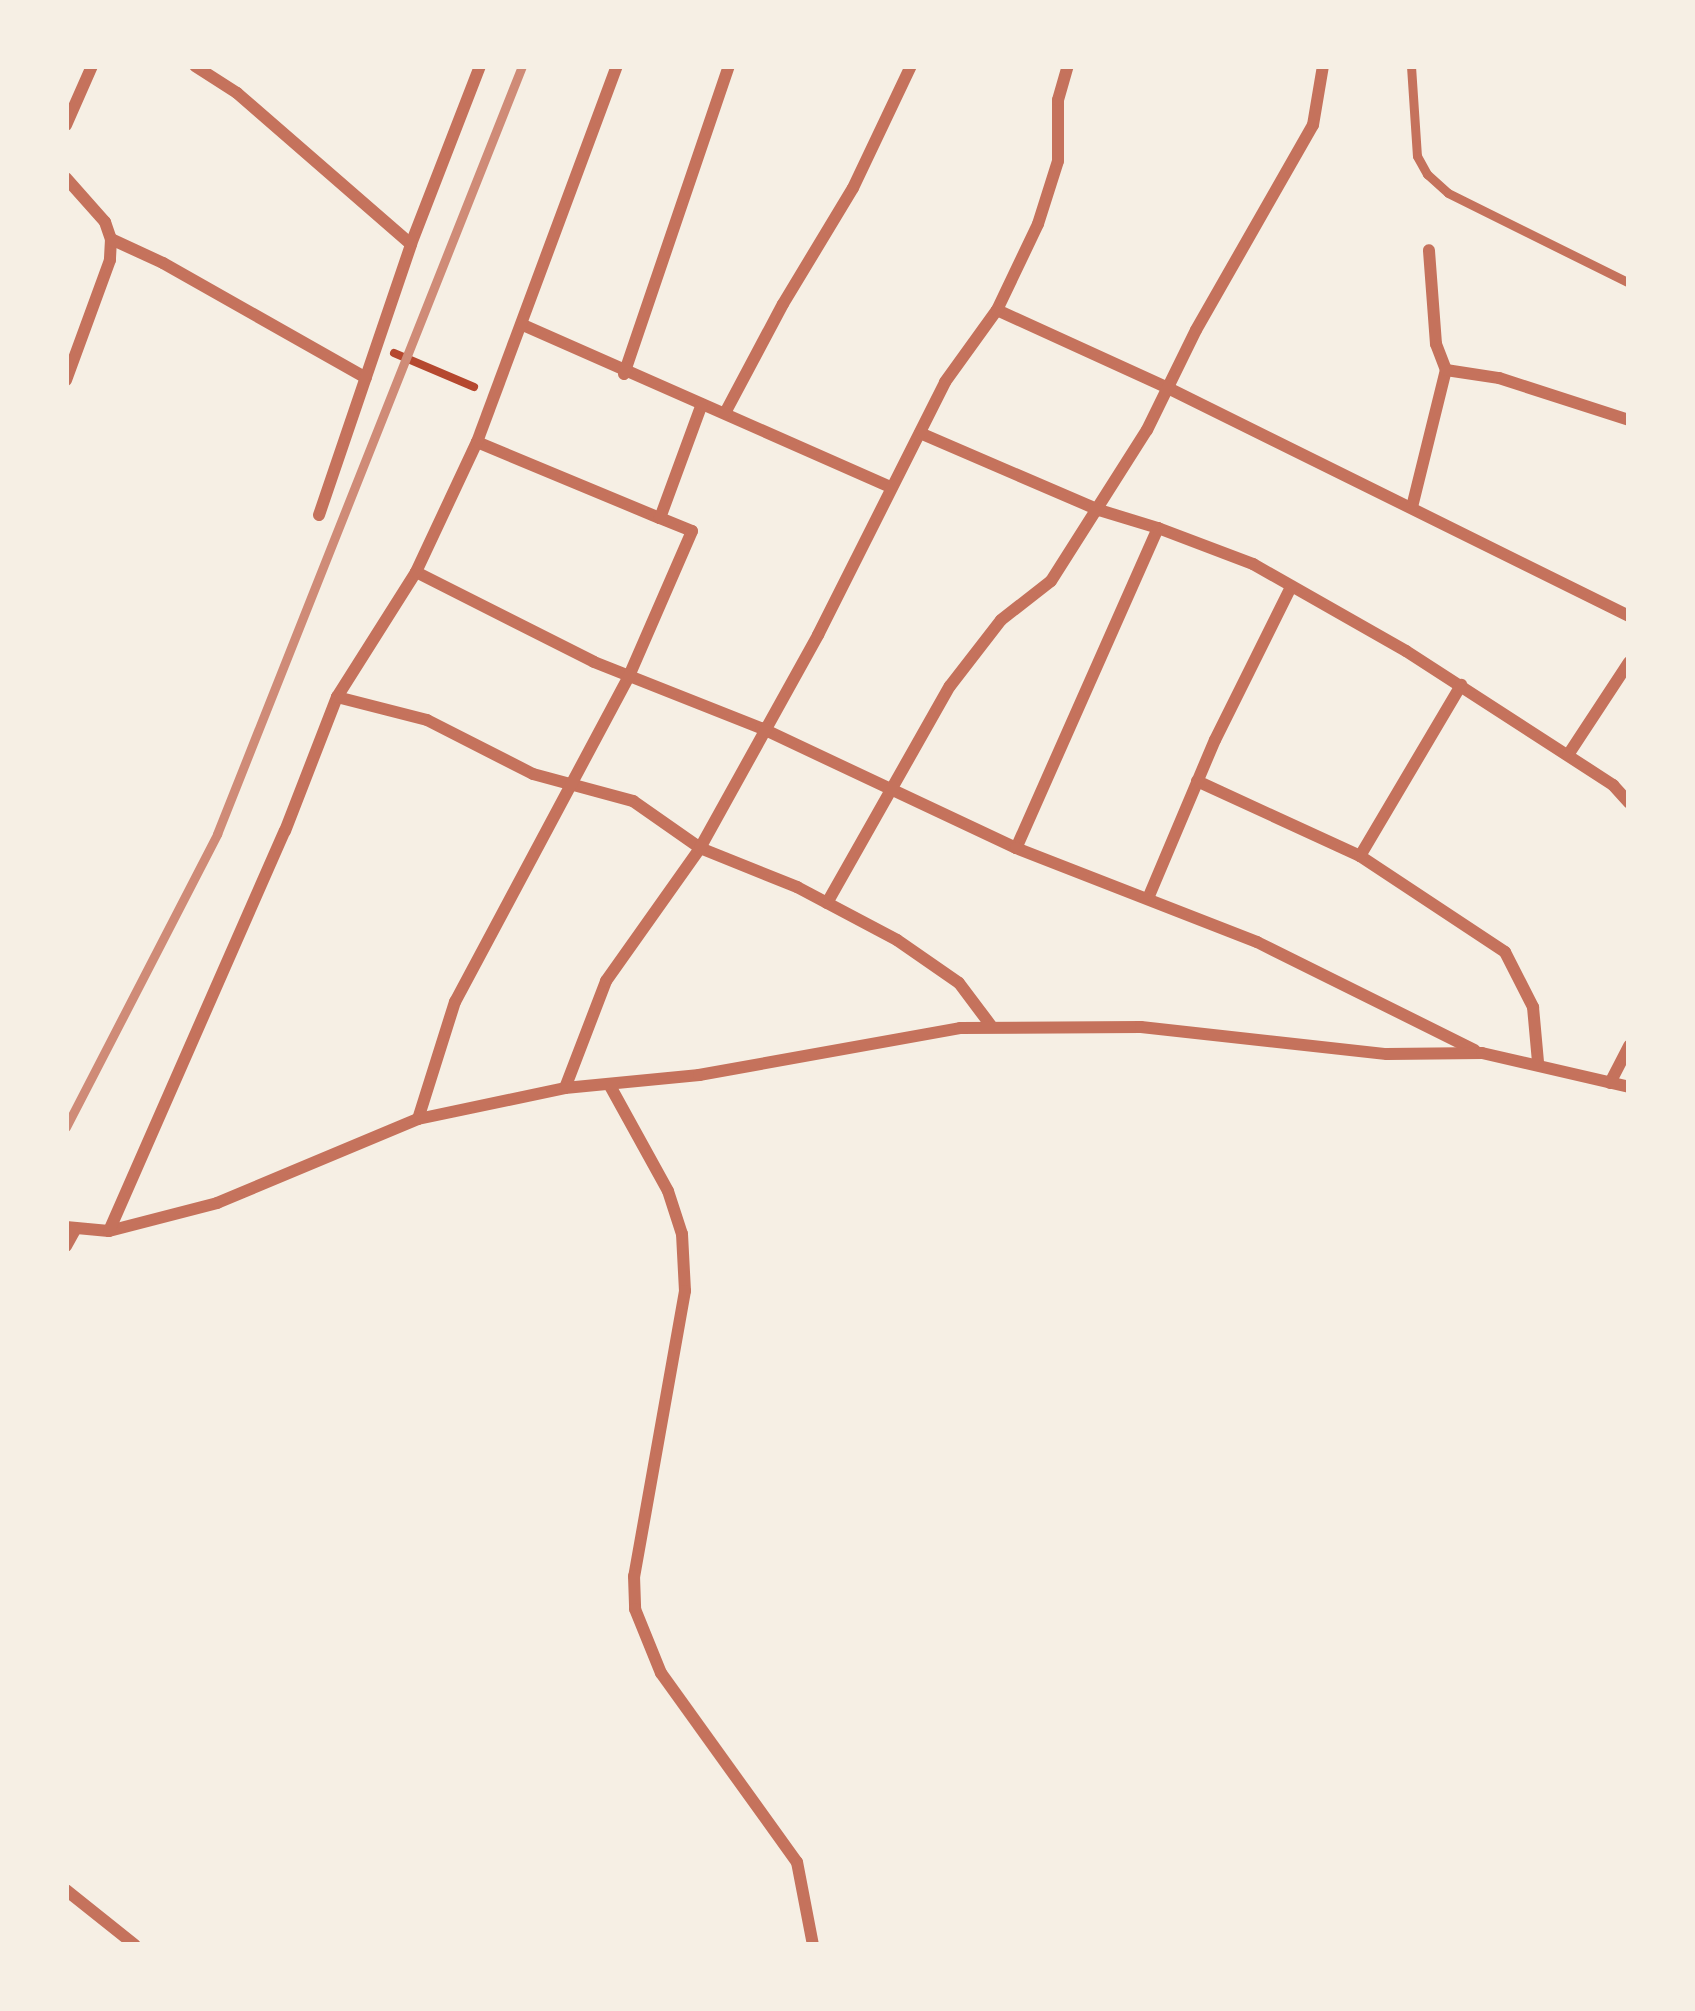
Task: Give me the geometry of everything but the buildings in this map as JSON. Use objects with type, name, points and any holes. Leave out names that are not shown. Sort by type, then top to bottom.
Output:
[{"type":"street","points":[[66,125],[92,66]]},
{"type":"street","points":[[196,66],[237,93],[411,244]]},
{"type":"street","points":[[319,515],[411,244],[480,66]]},
{"type":"street","points":[[109,1231],[285,831],[338,697],[416,572],[477,442],[617,66]]},
{"type":"street","points":[[624,374],[729,66]]},
{"type":"street","points":[[725,413],[782,304],[853,188],[911,66]]},
{"type":"street","points":[[565,1088],[606,981],[700,848],[761,728],[828,614],[888,486],[945,382],[997,310],[1038,224],[1058,160],[1058,100],[1068,66]]},
{"type":"street","points":[[827,903],[950,686],[1001,620],[1051,580],[1099,510],[1312,124],[1323,66]]},
{"type":"street","points":[[66,178],[105,222],[110,239],[110,260],[66,380]]},
{"type":"street","points":[[110,239],[163,263],[366,378]]},
{"type":"street","points":[[1412,507],[1446,370],[1436,344],[1429,250]]},
{"type":"street","points":[[997,310],[1168,388],[1629,616]]},
{"type":"street","points":[[523,325],[624,374],[888,486]]},
{"type":"street","points":[[1446,370],[1499,378],[1629,420]]},
{"type":"street","points":[[660,518],[702,404]]},
{"type":"street","points":[[920,433],[1099,510],[1253,564],[1461,685],[1613,784],[1629,803]]},
{"type":"street","points":[[418,1119],[455,1002],[629,676],[692,531],[477,442]]},
{"type":"street","points":[[1016,848],[1158,528]]},
{"type":"street","points":[[416,572],[629,676],[761,728],[1016,848],[1149,896],[1257,942],[1481,1053]]},
{"type":"street","points":[[1149,896],[1197,781],[1291,587]]},
{"type":"street","points":[[1568,755],[1629,662]]},
{"type":"street","points":[[1360,856],[1461,685]]},
{"type":"street","points":[[338,697],[427,720],[568,785],[633,801],[700,848],[827,903],[897,940],[959,983],[992,1027]]},
{"type":"street","points":[[1197,781],[1360,856],[1505,952],[1533,1007],[1538,1062]]},
{"type":"street","points":[[66,1246],[70,1228],[109,1231],[218,1203],[418,1119],[565,1088],[699,1075],[992,1027],[1141,1027],[1387,1054],[1481,1053],[1538,1062],[1629,1087]]},
{"type":"street","points":[[1610,1083],[1629,1046]]},
{"type":"street","points":[[609,1084],[668,1191],[682,1234],[685,1292],[634,1576],[635,1609],[661,1672],[797,1862],[813,1945]]},
{"type":"street","points":[[66,1890],[135,1945]]},
{"type":"lane","points":[[1411,66],[1417,156],[1427,174],[1448,194],[1629,283]]},
{"type":"path","points":[[376,345],[496,396]]},
{"type":"railway","points":[[66,1127],[217,834],[522,66]]}]
